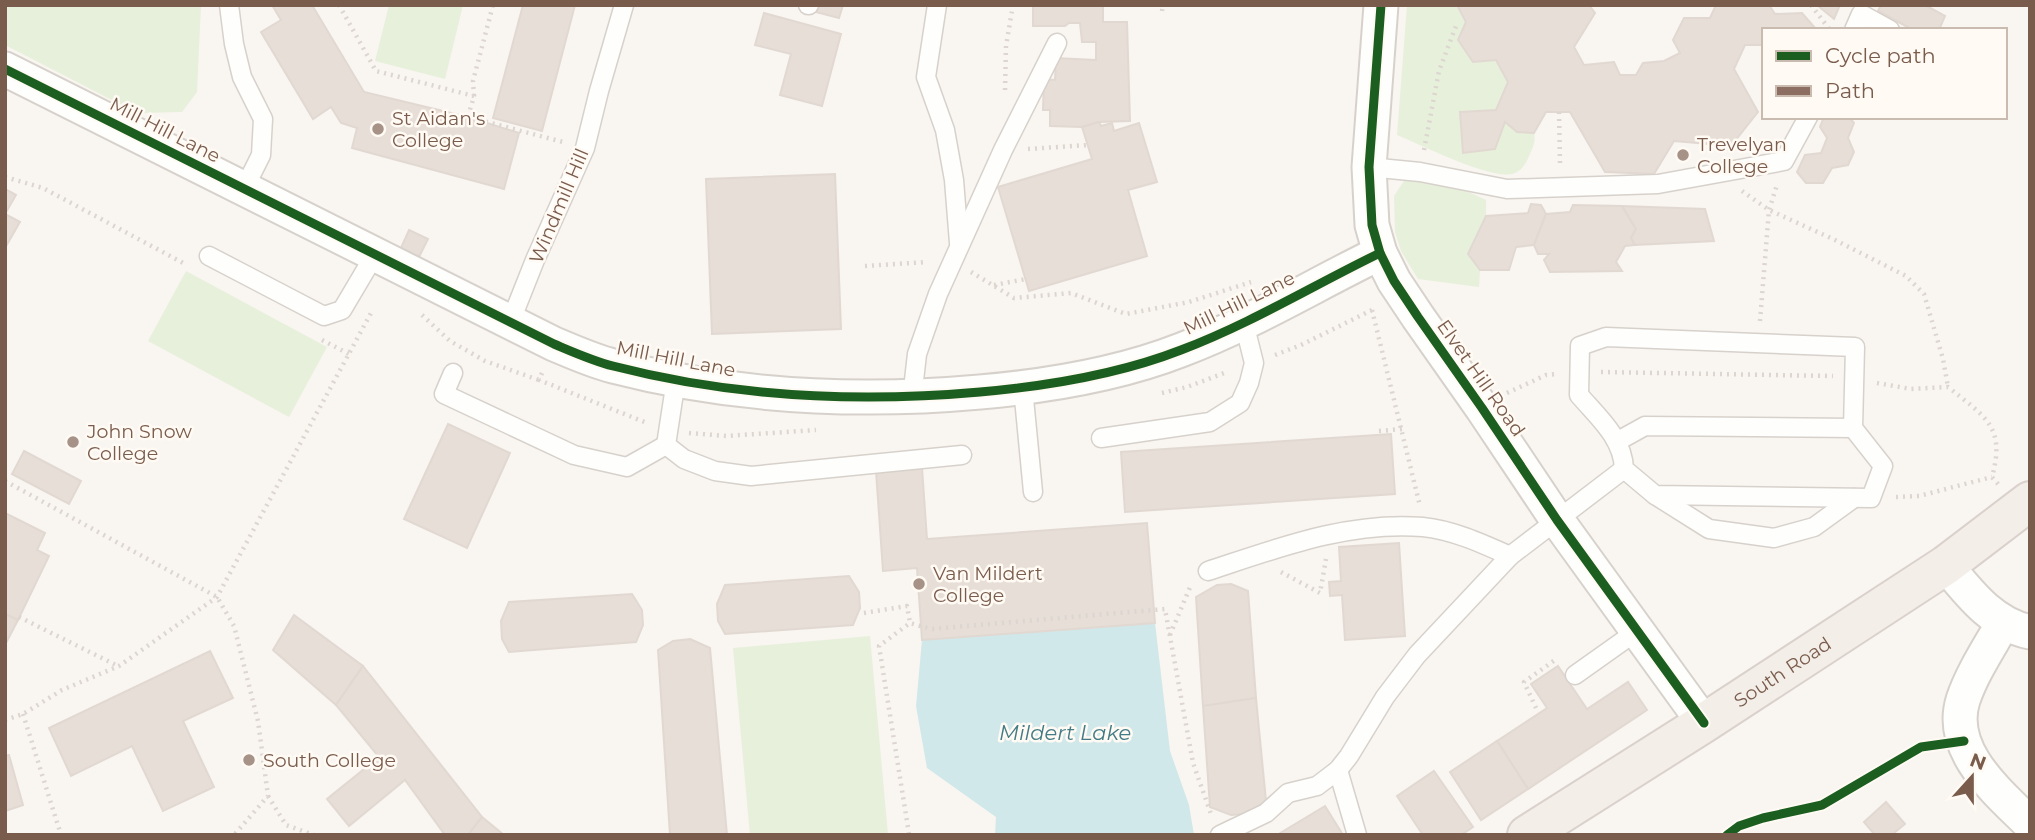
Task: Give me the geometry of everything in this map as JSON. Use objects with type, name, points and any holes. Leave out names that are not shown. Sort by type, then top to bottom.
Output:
[{"type":"main road","name":"South Road","points":[[1527,835],[1946,565],[2025,505]]},
{"type":"street","name":"Elvet Hill Road","points":[[1381,5],[1369,167],[1372,225],[1387,267],[1557,520],[1703,723]]},
{"type":"street","name":"Mill Hill Lane","points":[[5,69],[554,344],[611,366],[676,380],[783,396],[912,398],[1023,388],[1108,373],[1180,351],[1387,267]]},
{"type":"street","points":[[1946,565],[1978,604],[2016,627],[1969,685],[1962,704],[1962,724],[1964,741],[1989,784],[2030,823]]},
{"type":"lane","points":[[229,5],[242,77],[263,119],[261,155],[244,189]]},
{"type":"lane","name":"Windmill Hill","points":[[510,323],[585,148],[598,91],[624,5]]},
{"type":"lane","points":[[937,5],[926,77],[945,130],[954,180],[956,254]]},
{"type":"lane","points":[[1855,28],[1861,14],[1886,28]]},
{"type":"lane","points":[[912,398],[917,354],[938,294],[1003,150],[1057,43]]},
{"type":"lane","points":[[1369,167],[1420,172],[1507,189],[1658,184],[1784,161],[1807,119]]},
{"type":"lane","points":[[209,256],[324,316],[342,310],[374,256]]},
{"type":"lane","points":[[1101,438],[1210,422],[1240,403],[1254,363],[1244,323]]},
{"type":"lane","points":[[1606,337],[1855,347],[1853,428],[1883,466],[1863,498],[1814,527],[1774,538],[1709,529],[1655,495],[1624,468],[1624,455],[1618,442],[1579,395],[1578,371],[1580,346],[1606,337]]},
{"type":"lane","points":[[453,373],[443,394],[574,455],[627,467],[666,445]]},
{"type":"lane","points":[[666,445],[676,380]]},
{"type":"lane","points":[[1023,388],[1033,492]]},
{"type":"lane","points":[[1618,442],[1645,426],[1853,428]]},
{"type":"lane","points":[[666,445],[684,459],[715,471],[751,476],[962,455]]},
{"type":"lane","points":[[1217,829],[1266,813],[1288,793],[1317,786],[1338,770],[1385,697],[1417,655],[1510,556],[1624,468]]},
{"type":"lane","points":[[1655,495],[1863,498]]},
{"type":"lane","points":[[1201,574],[1332,533],[1367,527],[1425,527],[1475,540],[1510,556]]},
{"type":"lane","points":[[1575,675],[1637,631]]},
{"type":"lane","points":[[1338,770],[1357,835]]},
{"type":"path","points":[[339,5],[376,71],[474,96]]},
{"type":"path","points":[[493,5],[473,81],[474,96],[468,117],[557,141]]},
{"type":"path","points":[[1006,96],[1006,46],[1013,5]]},
{"type":"path","points":[[1811,5],[1828,28]]},
{"type":"path","points":[[1420,172],[1439,71],[1456,26]]},
{"type":"path","points":[[1559,112],[1560,188]]},
{"type":"path","points":[[1003,150],[1088,145]]},
{"type":"path","points":[[1757,343],[1769,210],[1784,161]]},
{"type":"path","points":[[5,177],[43,188],[190,267],[209,256]]},
{"type":"path","points":[[1740,190],[1769,210],[1906,276],[1924,294],[1943,359],[1948,387],[1990,424],[1997,438],[1997,459],[1992,477]]},
{"type":"path","points":[[865,266],[956,254],[993,285],[1014,298],[1071,293],[1126,314],[1189,302],[1264,277]]},
{"type":"path","points":[[1387,267],[1372,310],[1425,527]]},
{"type":"path","points":[[993,285],[1026,279]]},
{"type":"path","points":[[5,720],[23,714],[62,690],[119,666],[216,597],[374,307]]},
{"type":"path","points":[[414,308],[450,341],[485,361],[539,380]]},
{"type":"path","points":[[1482,408],[1500,396],[1546,375],[1578,371],[1841,376],[1911,389],[1948,387]]},
{"type":"path","points":[[1379,431],[1402,429]]},
{"type":"path","points":[[1863,498],[1919,496],[1992,477]]},
{"type":"path","points":[[1992,477],[2025,505]]},
{"type":"path","points":[[5,481],[216,597],[234,626],[258,721],[268,796],[286,825],[314,835]]},
{"type":"path","points":[[1252,557],[1320,593],[1332,533]]},
{"type":"path","points":[[1170,635],[1201,574]]},
{"type":"path","points":[[864,612],[907,606],[910,623]]},
{"type":"path","points":[[910,623],[931,629],[1165,609],[1193,763],[1217,829]]},
{"type":"path","points":[[19,617],[119,666]]},
{"type":"path","points":[[909,834],[879,646],[910,623]]},
{"type":"path","points":[[1536,708],[1524,682],[1560,657],[1575,675]]},
{"type":"path","points":[[23,714],[61,835]]},
{"type":"path","points":[[234,835],[268,796]]},
{"type":"green space","points":[[5,5],[201,5],[197,92],[182,112],[137,113],[5,45]]},
{"type":"green space","points":[[389,5],[463,5],[445,79],[375,61]]},
{"type":"green space","points":[[1407,5],[1457,5],[1466,22],[1459,40],[1473,62],[1496,60],[1508,82],[1496,110],[1460,112],[1463,152],[1505,122],[1517,132],[1534,133],[1532,149],[1525,164],[1518,171],[1501,174],[1488,171],[1397,135]]},
{"type":"green space","points":[[1424,177],[1451,184],[1486,200],[1486,216],[1468,254],[1480,270],[1479,287],[1418,279],[1401,251],[1395,232],[1394,196],[1404,181]]},
{"type":"green space","points":[[186,271],[327,347],[289,417],[148,341]]},
{"type":"green space","points":[[870,636],[888,835],[750,835],[733,648]]},
{"type":"water","name":"Mildert Lake","points":[[1155,623],[1170,751],[1189,805],[1194,835],[995,835],[996,817],[927,768],[916,706],[922,640]]},
{"type":"building","points":[[272,5],[312,5],[364,92],[468,117],[519,133],[504,189],[352,148],[357,128],[341,123],[331,107],[313,119],[261,32],[281,20]]},
{"type":"building","points":[[523,5],[575,5],[542,131],[493,118]]},
{"type":"building","points":[[818,5],[843,5],[839,18],[816,12]]},
{"type":"building","points":[[1033,5],[1103,5],[1103,22],[1127,22],[1130,121],[1099,122],[1082,127],[1050,126],[1050,110],[1043,110],[1044,79],[1055,80],[1056,58],[1096,60],[1096,42],[1082,42],[1080,23],[1033,26]]},
{"type":"building","points":[[1457,5],[1589,5],[1595,13],[1574,47],[1584,65],[1614,62],[1620,75],[1636,75],[1643,63],[1664,61],[1680,53],[1673,40],[1684,18],[1710,18],[1716,5],[1769,5],[1775,14],[1802,13],[1815,28],[1762,28],[1762,45],[1745,45],[1734,69],[1758,112],[1731,146],[1674,141],[1654,174],[1605,172],[1570,112],[1546,112],[1534,133],[1517,132],[1505,122],[1495,149],[1463,153],[1460,112],[1496,110],[1508,82],[1496,60],[1473,62],[1458,40],[1466,22]]},
{"type":"building","points":[[1817,5],[1840,5],[1834,19]]},
{"type":"building","points":[[1881,5],[1925,5],[1945,16],[1940,28],[1909,28],[1878,11]]},
{"type":"building","points":[[764,13],[841,34],[822,106],[780,95],[791,54],[755,45]]},
{"type":"building","points":[[1823,119],[1851,119],[1854,123],[1848,138],[1854,152],[1848,165],[1832,168],[1823,183],[1806,183],[1797,172],[1805,155],[1821,153],[1827,138],[1820,127]]},
{"type":"building","points":[[1099,122],[1101,126],[1112,123],[1114,131],[1139,123],[1157,182],[1128,190],[1147,256],[1029,291],[998,187],[1092,159],[1082,127]]},
{"type":"building","points":[[835,174],[841,329],[712,334],[706,179]]},
{"type":"building","points":[[5,189],[16,195],[5,214]]},
{"type":"building","points":[[1531,204],[1541,205],[1546,214],[1534,245],[1516,247],[1509,270],[1480,270],[1468,254],[1486,216],[1528,213]]},
{"type":"building","points":[[1573,205],[1622,206],[1636,229],[1631,238],[1635,245],[1625,246],[1616,262],[1622,271],[1550,272],[1544,260],[1549,254],[1538,254],[1534,245],[1546,214],[1570,212]]},
{"type":"building","points":[[1622,206],[1705,209],[1714,241],[1635,245],[1631,238],[1636,229]]},
{"type":"building","points":[[5,214],[20,222],[5,248]]},
{"type":"building","points":[[409,230],[428,239],[418,259],[400,250]]},
{"type":"building","points":[[448,424],[510,453],[467,548],[404,519]]},
{"type":"building","points":[[1391,434],[1395,494],[1125,512],[1121,452]]},
{"type":"building","points":[[24,451],[81,481],[69,504],[12,474]]},
{"type":"building","points":[[922,468],[927,539],[1147,523],[1155,623],[922,640],[917,568],[883,571],[876,471]]},
{"type":"building","points":[[5,513],[45,533],[37,550],[49,556],[18,620],[5,614]]},
{"type":"building","points":[[1399,543],[1405,636],[1345,640],[1342,595],[1330,596],[1329,582],[1341,581],[1339,547]]},
{"type":"building","points":[[849,576],[859,592],[860,608],[853,625],[725,634],[718,621],[717,604],[725,585]]},
{"type":"building","points":[[1231,584],[1248,591],[1256,698],[1203,706],[1196,597],[1217,585]]},
{"type":"building","points":[[632,594],[642,610],[643,625],[636,642],[509,652],[502,639],[501,621],[509,602]]},
{"type":"building","points":[[5,614],[18,620],[5,645]]},
{"type":"building","points":[[294,615],[363,666],[336,705],[273,650]]},
{"type":"building","points":[[690,639],[710,648],[727,835],[670,835],[658,650],[673,641]]},
{"type":"building","points":[[210,651],[233,698],[183,721],[214,787],[163,811],[132,746],[71,776],[49,728]]},
{"type":"building","points":[[363,666],[482,817],[468,835],[445,835],[405,780],[349,826],[327,799],[379,757],[336,705]]},
{"type":"building","points":[[1558,666],[1587,709],[1628,682],[1647,710],[1528,789],[1497,741],[1547,708],[1531,684]]},
{"type":"building","points":[[1256,698],[1266,801],[1245,814],[1231,815],[1210,807],[1203,706]]},
{"type":"building","points":[[1497,741],[1528,789],[1481,820],[1450,772]]},
{"type":"building","points":[[9,755],[23,805],[5,811],[5,756]]},
{"type":"building","points":[[1434,771],[1473,827],[1461,835],[1423,835],[1397,796]]},
{"type":"building","points":[[1886,802],[1905,824],[1894,833],[1896,835],[1875,835],[1864,822]]},
{"type":"building","points":[[1325,806],[1343,835],[1277,835]]},
{"type":"building","points":[[482,817],[504,835],[468,835]]},
{"type":"cycle path","points":[[1381,5],[1369,167],[1372,225],[1380,253],[1394,281],[1557,520],[1704,723]]},
{"type":"cycle path","points":[[5,69],[554,344],[613,366],[704,385],[795,395],[888,397],[980,392],[1082,378],[1157,359],[1207,340],[1380,253]]},
{"type":"cycle path","points":[[1727,835],[1739,826],[1763,818],[1822,805],[1921,747],[1964,741]]},
{"type":"place","name":"St Aidan's College","points":[[378,129]]},
{"type":"place","name":"Trevelyan College","points":[[1683,155]]},
{"type":"place","name":"John Snow College","points":[[73,442]]},
{"type":"place","name":"Van Mildert College","points":[[919,584]]},
{"type":"place","name":"South College","points":[[249,760]]}]
